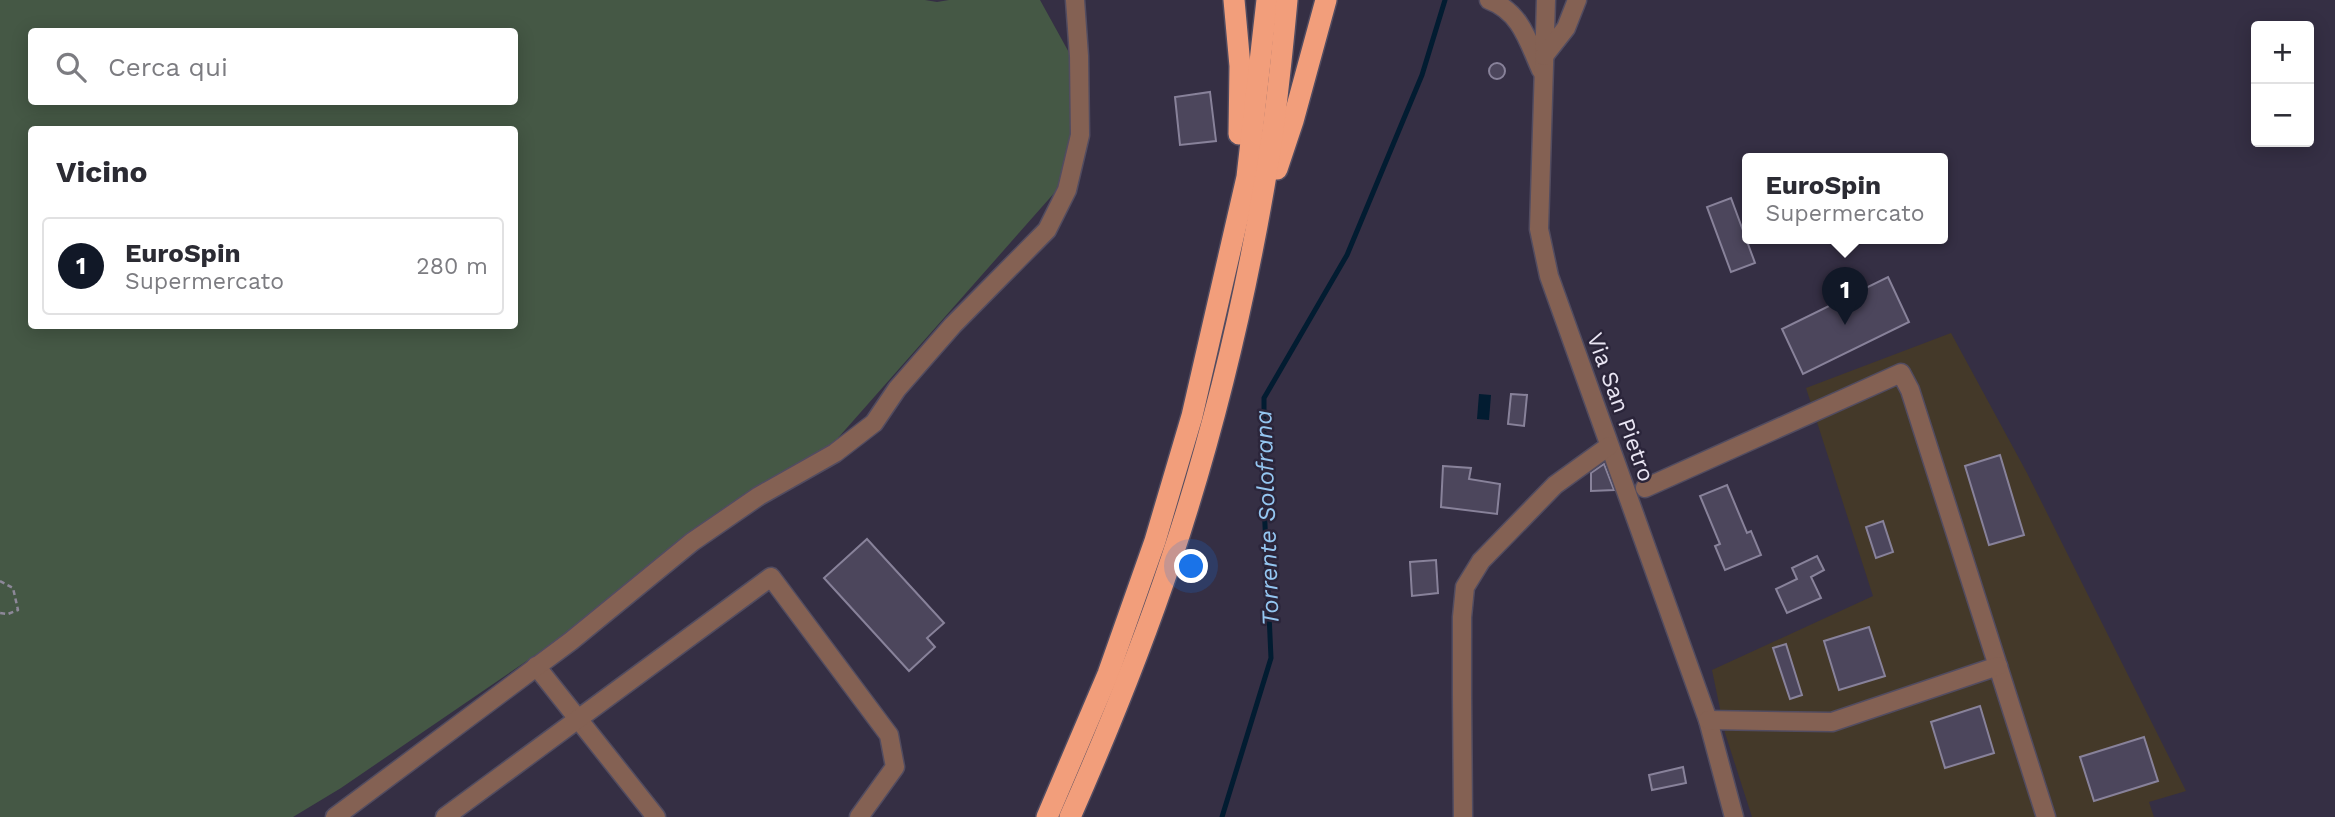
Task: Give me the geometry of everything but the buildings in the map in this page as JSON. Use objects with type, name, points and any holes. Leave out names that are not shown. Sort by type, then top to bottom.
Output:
[{"type":"highway","points":[[1228,261],[1241,97],[1234,0]]},
{"type":"highway","points":[[1047,817],[1108,674],[1155,541],[1192,416],[1247,177],[1267,0]]},
{"type":"highway","points":[[1070,817],[1122,692],[1175,549],[1210,429],[1242,298],[1269,161],[1287,0]]},
{"type":"highway","points":[[1256,231],[1293,121],[1326,0]]},
{"type":"street","points":[[335,817],[571,641],[692,542],[759,496],[835,453],[874,423],[897,389],[953,325],[1047,230],[1067,190],[1080,135],[1079,56],[1074,0]]},
{"type":"street","points":[[1489,0],[1503,5],[1520,24],[1544,76]]},
{"type":"street","name":"Via San Pietro","points":[[1546,0],[1539,229],[1549,276],[1708,720],[1734,817]]},
{"type":"street","points":[[1544,56],[1566,28],[1577,0]]},
{"type":"street","points":[[1645,488],[1900,373],[1910,390],[2046,817]]},
{"type":"street","points":[[1463,817],[1462,670],[1465,587],[1481,561],[1555,485],[1609,446]]},
{"type":"street","points":[[445,817],[771,577],[889,735],[895,767],[859,817]]},
{"type":"street","points":[[536,666],[656,817]]},
{"type":"street","points":[[1708,720],[1832,722],[1998,666]]},
{"type":"path","points":[[0,581],[13,588],[18,610],[8,614],[0,613]]},
{"type":"shaded area","points":[[1951,333],[2027,473],[2186,791],[2149,802],[2154,817],[1752,817],[1725,733],[1712,670],[1873,596],[1806,388]]},
{"type":"green space","points":[[0,0],[1040,0],[1077,67],[1079,165],[815,464],[341,788],[293,817],[0,817]]},
{"type":"water","points":[[1479,394],[1491,395],[1489,420],[1477,419]]},
{"type":"waterway","name":"Torrente Solofrana","points":[[1222,817],[1271,658],[1264,503],[1264,398],[1347,255],[1422,75],[1445,0]]},
{"type":"place","name":"EuroSpin","points":[[1845,325]]}]
